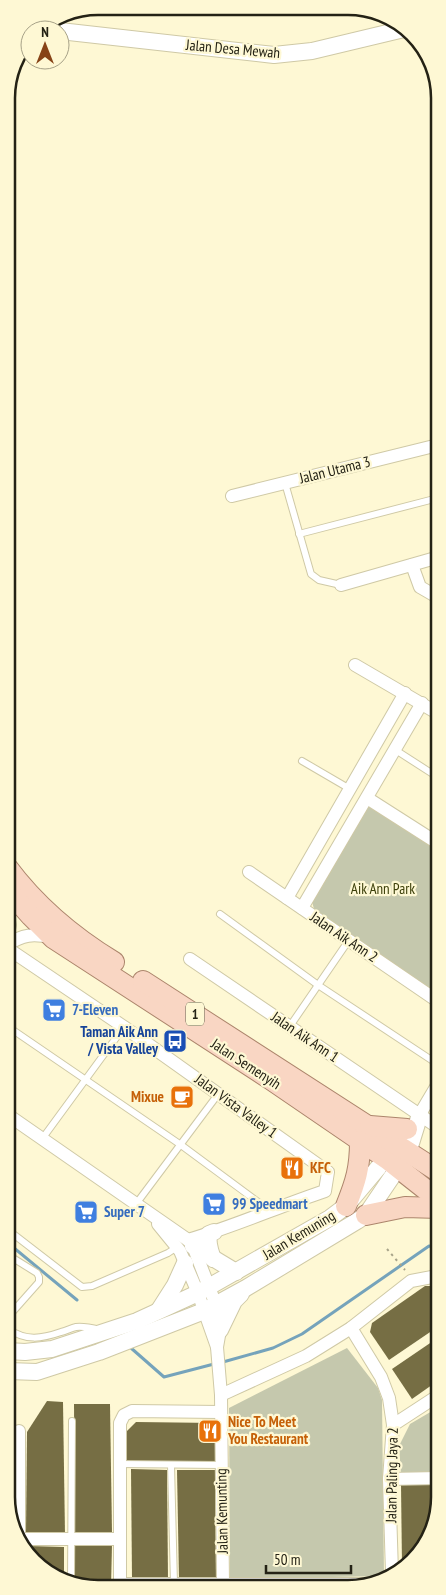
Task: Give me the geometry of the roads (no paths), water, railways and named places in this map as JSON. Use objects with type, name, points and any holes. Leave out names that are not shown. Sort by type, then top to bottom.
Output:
[{"type":"main road","name":"Jalan Semenyih","points":[[15,877],[34,900],[62,926],[99,953],[276,1065],[364,1134]]},
{"type":"main road","name":"Jalan Semenyih","points":[[15,898],[53,938],[270,1079],[364,1134],[404,1143],[431,1166]]},
{"type":"main road","points":[[346,1206],[356,1181],[364,1134],[404,1143]]},
{"type":"main road","name":"Jalan Semenyih","points":[[404,1143],[431,1187]]},
{"type":"main road","points":[[366,1215],[405,1207],[431,1208]]},
{"type":"street","name":"Jalan Desa Mewah","points":[[70,32],[274,55],[312,51],[396,31]]},
{"type":"street","name":"Jalan Utama 3","points":[[232,496],[431,447]]},
{"type":"street","points":[[341,585],[431,559]]},
{"type":"street","points":[[412,565],[420,587],[431,593]]},
{"type":"street","points":[[355,665],[431,709]]},
{"type":"street","points":[[287,898],[405,694]]},
{"type":"street","points":[[302,908],[422,703]]},
{"type":"street","points":[[367,798],[431,839]]},
{"type":"street","name":"Jalan Aik Ann 2","points":[[249,872],[431,996]]},
{"type":"street","points":[[15,940],[33,934],[53,938]]},
{"type":"street","name":"Jalan Vista Valley 1","points":[[15,952],[219,1093],[328,1172],[325,1190],[269,1210],[186,1244]]},
{"type":"street","name":"Jalan Aik Ann 1","points":[[190,959],[290,1026],[404,1143],[431,1131]]},
{"type":"street","points":[[404,1143],[431,1096]]},
{"type":"street","points":[[15,1123],[136,1204],[186,1244],[236,1272]]},
{"type":"street","name":"Jalan Kemuning","points":[[15,1351],[52,1349],[105,1332],[136,1321],[203,1290],[330,1218],[346,1206],[404,1143]]},
{"type":"street","name":"Jalan Kemuning","points":[[15,1372],[37,1372],[99,1352],[210,1308],[246,1288],[366,1215],[404,1143]]},
{"type":"street","points":[[213,1259],[208,1239],[210,1234],[214,1232]]},
{"type":"street","points":[[158,1310],[175,1285],[185,1263],[186,1244]]},
{"type":"street","points":[[186,1244],[220,1330]]},
{"type":"street","points":[[185,1263],[203,1290]]},
{"type":"street","points":[[220,1395],[306,1356],[351,1328],[411,1281],[431,1276]]},
{"type":"street","points":[[217,1351],[220,1330],[234,1301],[246,1288]]},
{"type":"street","points":[[210,1308],[217,1351]]},
{"type":"street","name":"Jalan Paling Jaya 2","points":[[351,1328],[381,1377],[388,1398],[393,1424],[389,1479],[392,1567]]},
{"type":"street","name":"Jalan Kemunting","points":[[217,1351],[220,1395],[223,1580]]},
{"type":"street","points":[[393,1424],[431,1401]]},
{"type":"street","points":[[120,1580],[120,1423],[124,1415],[132,1411],[220,1412]]},
{"type":"street","points":[[19,1430],[20,1526]]},
{"type":"street","points":[[389,1479],[431,1478]]},
{"type":"street","points":[[26,1537],[120,1538]]},
{"type":"lane","points":[[285,483],[311,574],[319,580],[341,585]]},
{"type":"lane","points":[[299,534],[431,500]]},
{"type":"lane","points":[[394,749],[431,773]]},
{"type":"lane","points":[[302,760],[350,789]]},
{"type":"lane","points":[[220,914],[318,985],[431,1060]]},
{"type":"lane","points":[[290,1026],[349,940]]},
{"type":"lane","points":[[42,1139],[124,1027]]},
{"type":"lane","points":[[15,1031],[180,1145],[269,1210]]},
{"type":"lane","points":[[136,1204],[219,1093]]},
{"type":"lane","points":[[15,1235],[82,1287],[92,1286],[186,1244]]},
{"type":"lane","points":[[15,1259],[37,1273],[39,1282],[15,1309]]},
{"type":"lane","points":[[15,1334],[34,1339],[76,1327],[89,1327],[105,1332]]},
{"type":"lane","points":[[71,1576],[72,1421]]},
{"type":"lane","points":[[120,1464],[221,1465]]},
{"type":"lane","points":[[171,1464],[174,1580]]},
{"type":"waterway","points":[[223,1362],[273,1348],[302,1334],[431,1246]]},
{"type":"waterway","points":[[15,1249],[77,1300]]},
{"type":"waterway","points":[[131,1348],[164,1377],[214,1364]]},
{"type":"place","name":"7-Eleven","points":[[54,1010]]},
{"type":"place","name":"Taman Aik Ann / Vista Valley","points":[[175,1041]]},
{"type":"place","name":"Mixue","points":[[182,1097]]},
{"type":"place","name":"KFC","points":[[292,1168]]},
{"type":"place","name":"99 Speedmart","points":[[214,1204]]},
{"type":"place","name":"Super 7","points":[[86,1212]]},
{"type":"place","name":"Nice To Meet You Restaurant","points":[[210,1431]]},
{"type":"park label","name":"Aik Ann Park","points":[[383,889]]}]
